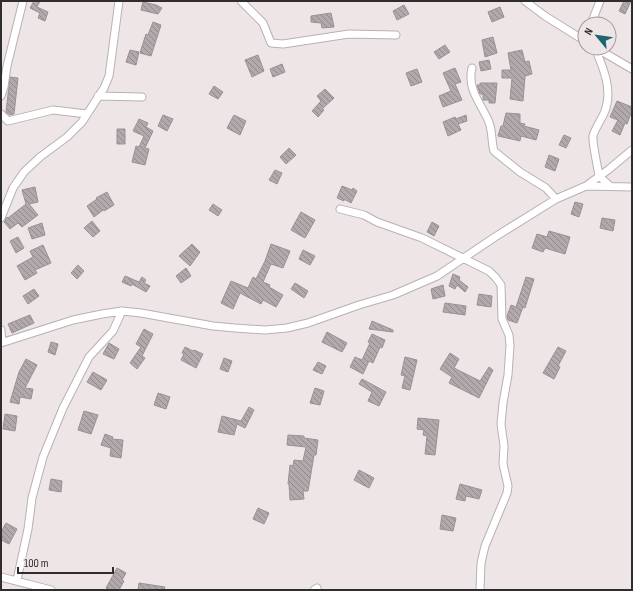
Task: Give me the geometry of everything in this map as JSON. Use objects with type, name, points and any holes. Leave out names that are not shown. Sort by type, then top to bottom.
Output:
[{"type":"street","points":[[1,96],[23,1]]},
{"type":"street","points":[[1,218],[13,188],[24,172],[40,157],[67,137],[82,122],[109,76],[119,1]]},
{"type":"street","points":[[241,1],[263,23],[271,43],[283,44],[349,34],[396,35]]},
{"type":"street","points":[[525,1],[545,16],[577,36]]},
{"type":"street","points":[[595,16],[600,1]]},
{"type":"street","points":[[598,56],[607,84],[608,99],[593,137],[599,176],[610,186]]},
{"type":"street","points":[[609,56],[632,69]]},
{"type":"street","points":[[472,68],[470,76],[471,84],[474,95],[488,120],[492,133],[494,151],[520,172],[543,185],[556,199]]},
{"type":"street","points":[[98,96],[142,97]]},
{"type":"street","points":[[1,114],[8,121],[53,110],[87,114]]},
{"type":"street","points":[[1,330],[2,342],[73,320],[122,311],[213,326],[265,330],[287,328],[308,323],[412,288],[437,276],[465,259],[495,237],[556,199],[586,186],[632,150]]},
{"type":"street","points":[[586,186],[632,187]]},
{"type":"street","points":[[340,209],[364,215],[377,222],[422,238],[488,271],[501,285],[502,319],[509,335],[510,345],[508,375],[501,424],[504,446],[503,464],[508,486],[507,493],[485,546],[481,563],[480,590]]},
{"type":"street","points":[[17,580],[28,529],[32,498],[43,457],[63,408],[89,357],[113,331],[122,311]]},
{"type":"street","points":[[1,576],[51,590]]},
{"type":"building","points":[[34,1],[40,1],[37,7],[48,12],[45,21],[38,18],[40,13],[30,8]]},
{"type":"building","points":[[624,1],[631,1],[625,14],[619,11]]},
{"type":"building","points":[[143,2],[162,8],[158,14],[141,10]]},
{"type":"building","points":[[404,5],[409,14],[397,20],[393,11]]},
{"type":"building","points":[[500,7],[504,17],[492,22],[488,12]]},
{"type":"building","points":[[331,13],[334,27],[322,28],[321,23],[311,22],[311,16]]},
{"type":"building","points":[[153,22],[161,25],[151,56],[140,53],[146,34],[148,35]]},
{"type":"building","points":[[493,37],[497,53],[485,57],[482,40]]},
{"type":"building","points":[[445,45],[450,52],[439,59],[434,52]]},
{"type":"building","points":[[130,50],[139,52],[136,65],[126,62]]},
{"type":"building","points":[[522,50],[525,62],[529,61],[532,74],[525,76],[523,101],[510,99],[512,78],[502,78],[502,70],[511,70],[508,53]]},
{"type":"building","points":[[258,55],[264,71],[252,77],[245,60]]},
{"type":"building","points":[[489,60],[491,69],[481,71],[479,62]]},
{"type":"building","points":[[282,64],[285,72],[273,77],[270,69]]},
{"type":"building","points":[[455,68],[461,82],[455,84],[462,100],[443,107],[439,96],[451,91],[443,73]]},
{"type":"building","points":[[417,69],[422,82],[411,86],[406,73]]},
{"type":"building","points":[[10,77],[18,78],[14,114],[10,115],[6,112]]},
{"type":"building","points":[[480,83],[497,83],[495,103],[489,103],[489,100],[483,100],[483,94],[480,94],[477,85],[480,85]]},
{"type":"building","points":[[214,86],[223,92],[218,99],[209,94]]},
{"type":"building","points":[[325,89],[334,98],[322,109],[324,110],[318,117],[312,111],[321,101],[317,96]]},
{"type":"building","points":[[617,101],[632,107],[627,124],[625,123],[620,135],[612,131],[618,120],[610,117]]},
{"type":"building","points":[[506,113],[520,114],[520,123],[525,124],[524,126],[539,130],[536,140],[521,136],[520,141],[498,136],[501,126],[503,126]]},
{"type":"building","points":[[163,115],[173,119],[167,131],[158,126]]},
{"type":"building","points":[[234,115],[246,121],[240,135],[227,128]]},
{"type":"building","points":[[466,115],[467,121],[458,124],[461,130],[448,136],[443,122],[455,117],[456,119]]},
{"type":"building","points":[[139,119],[148,123],[146,127],[153,131],[145,148],[149,149],[145,165],[132,162],[136,146],[139,147],[144,136],[133,131]]},
{"type":"building","points":[[117,129],[125,129],[125,144],[117,144]]},
{"type":"building","points":[[564,135],[571,138],[566,148],[559,145]]},
{"type":"building","points":[[289,148],[296,155],[286,164],[280,157]]},
{"type":"building","points":[[549,155],[559,159],[555,171],[545,167]]},
{"type":"building","points":[[275,170],[282,173],[277,184],[269,180]]},
{"type":"building","points":[[342,186],[352,190],[353,188],[357,191],[351,203],[344,199],[344,201],[337,198]]},
{"type":"building","points":[[35,187],[38,202],[29,204],[38,215],[22,227],[18,223],[10,229],[4,222],[7,217],[8,218],[26,204],[22,190]]},
{"type":"building","points":[[107,192],[114,205],[104,211],[103,210],[94,217],[87,206],[97,199],[96,198]]},
{"type":"building","points":[[575,202],[583,204],[579,217],[571,214]]},
{"type":"building","points":[[213,204],[222,210],[218,216],[209,210]]},
{"type":"building","points":[[301,212],[315,220],[305,238],[291,230]]},
{"type":"building","points":[[602,218],[615,220],[613,231],[600,228]]},
{"type":"building","points":[[92,221],[100,231],[93,237],[84,228]]},
{"type":"building","points":[[432,222],[439,226],[434,236],[427,232]]},
{"type":"building","points":[[42,223],[45,235],[32,239],[28,228]]},
{"type":"building","points":[[549,231],[570,237],[565,254],[545,248],[543,252],[532,248],[537,234],[547,237]]},
{"type":"building","points":[[18,237],[24,248],[16,253],[10,241]]},
{"type":"building","points":[[192,244],[200,252],[190,266],[179,256]]},
{"type":"building","points":[[271,244],[290,251],[283,268],[271,264],[263,282],[270,285],[269,287],[283,295],[276,307],[263,300],[261,304],[240,293],[233,309],[221,303],[231,281],[248,288],[253,277],[256,279]]},
{"type":"building","points":[[43,245],[51,263],[35,270],[37,273],[25,280],[17,266],[33,257],[30,251]]},
{"type":"building","points":[[303,250],[315,256],[310,265],[299,259]]},
{"type":"building","points":[[78,265],[84,271],[77,279],[71,273]]},
{"type":"building","points":[[186,268],[191,276],[181,283],[176,276]]},
{"type":"building","points":[[453,274],[460,277],[459,280],[468,287],[465,292],[457,285],[455,289],[449,286]]},
{"type":"building","points":[[125,276],[139,282],[142,277],[146,280],[144,283],[150,286],[146,292],[132,284],[131,286],[122,282]]},
{"type":"building","points":[[526,277],[534,279],[525,308],[523,307],[517,323],[508,320],[507,316],[511,305],[516,307]]},
{"type":"building","points":[[295,283],[308,291],[304,298],[291,289]]},
{"type":"building","points":[[443,285],[445,296],[433,299],[431,289]]},
{"type":"building","points":[[34,289],[39,296],[28,304],[23,296]]},
{"type":"building","points":[[479,294],[492,296],[491,307],[477,305]]},
{"type":"building","points":[[445,303],[466,306],[465,315],[443,312]]},
{"type":"building","points":[[30,315],[34,323],[12,333],[8,324]]},
{"type":"building","points":[[372,321],[393,330],[393,332],[369,329]]},
{"type":"building","points":[[144,329],[153,334],[142,356],[145,358],[137,369],[130,363],[141,347],[136,344]]},
{"type":"building","points":[[327,332],[347,343],[342,352],[322,342]]},
{"type":"building","points":[[372,334],[385,340],[373,363],[369,361],[363,374],[350,367],[355,357],[362,360],[370,343],[368,342]]},
{"type":"building","points":[[51,342],[58,344],[55,355],[48,352]]},
{"type":"building","points":[[109,343],[119,349],[114,359],[103,354]]},
{"type":"building","points":[[185,347],[203,354],[196,368],[181,360]]},
{"type":"building","points":[[558,347],[566,351],[558,366],[560,367],[554,379],[543,373]]},
{"type":"building","points":[[450,353],[459,359],[454,368],[480,381],[489,367],[493,370],[479,398],[449,383],[452,377],[440,369]]},
{"type":"building","points":[[405,357],[417,360],[410,390],[402,388],[405,376],[401,375]]},
{"type":"building","points":[[224,358],[232,361],[228,372],[220,369]]},
{"type":"building","points":[[26,359],[37,365],[25,388],[33,389],[31,399],[20,397],[19,404],[10,402],[19,372]]},
{"type":"building","points":[[318,362],[326,366],[322,374],[313,370]]},
{"type":"building","points":[[93,372],[107,380],[101,390],[87,382]]},
{"type":"building","points":[[362,379],[386,392],[379,406],[368,401],[372,392],[359,384]]},
{"type":"building","points":[[315,388],[324,391],[320,405],[310,403]]},
{"type":"building","points":[[158,393],[170,397],[166,409],[154,405]]},
{"type":"building","points":[[249,407],[254,410],[245,428],[237,424],[234,435],[218,432],[222,416],[241,421]]},
{"type":"building","points":[[84,411],[98,415],[91,434],[78,430]]},
{"type":"building","points":[[5,414],[17,416],[15,431],[3,429]]},
{"type":"building","points":[[418,418],[439,420],[435,455],[425,454],[427,436],[423,435],[424,430],[417,429]]},
{"type":"building","points":[[105,434],[113,437],[112,439],[123,440],[121,458],[110,456],[111,448],[101,445]]},
{"type":"building","points":[[288,435],[304,436],[304,438],[318,440],[308,491],[303,491],[304,499],[290,500],[288,484],[290,465],[293,466],[294,460],[303,461],[306,447],[287,445]]},
{"type":"building","points":[[359,470],[374,478],[369,488],[354,480]]},
{"type":"building","points":[[51,479],[62,481],[61,492],[49,490]]},
{"type":"building","points":[[460,484],[482,490],[479,499],[466,496],[465,501],[456,499]]},
{"type":"building","points":[[258,508],[269,513],[264,524],[253,519]]},
{"type":"building","points":[[442,515],[456,518],[453,531],[440,529]]},
{"type":"building","points":[[6,523],[17,529],[9,544],[1,540],[1,532]]},
{"type":"building","points":[[117,568],[126,573],[122,580],[124,581],[119,590],[110,590],[106,588]]},
{"type":"building","points":[[139,583],[165,587],[164,590],[138,590]]}]
